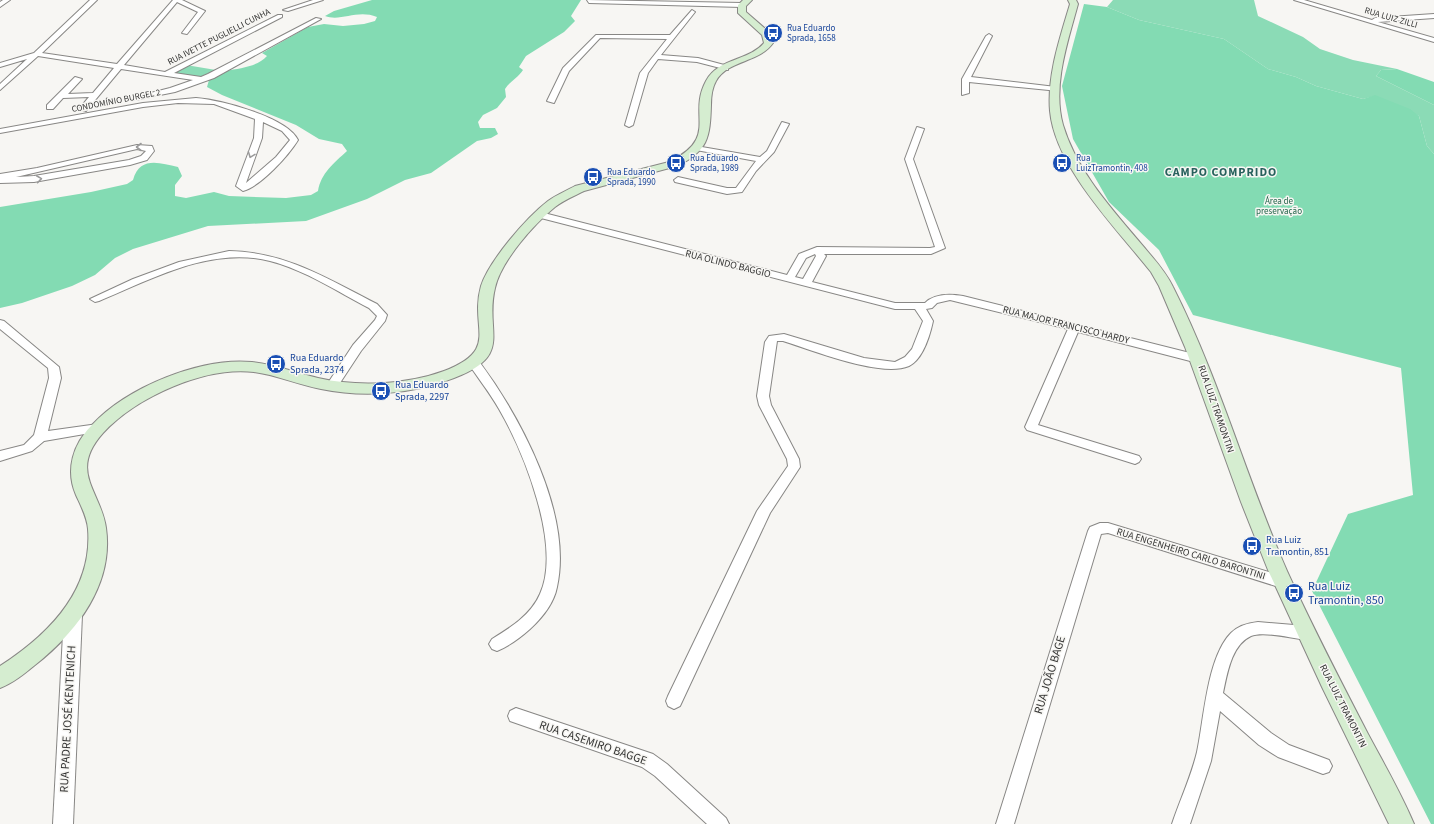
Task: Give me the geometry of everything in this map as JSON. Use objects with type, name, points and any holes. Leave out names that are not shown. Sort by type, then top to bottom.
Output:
[{"type":"main road","name":"RUA LUIZ TRAMONTIN","points":[[1072,0],[1074,4],[1061,53],[1056,89],[1055,108],[1058,125],[1076,166],[1088,186],[1161,278],[1198,359],[1243,487],[1282,582],[1402,824]]},
{"type":"main road","points":[[0,678],[43,648],[73,615],[90,581],[96,562],[98,544],[94,516],[79,480],[80,457],[95,432],[126,406],[162,386],[192,375],[220,368],[250,367],[328,385],[368,388],[413,383],[450,375],[474,363],[483,354],[487,341],[486,298],[491,278],[503,258],[540,215],[552,204],[572,192],[673,164],[698,149],[704,134],[709,85],[716,75],[730,65],[760,51],[769,43],[766,34],[742,13],[745,3]]},
{"type":"street","points":[[0,1],[6,0]]},
{"type":"street","points":[[0,5],[6,0]]},
{"type":"street","points":[[0,88],[94,0]]},
{"type":"street","points":[[185,33],[202,10],[176,0],[83,109],[155,94],[201,80],[229,67],[318,19]]},
{"type":"street","points":[[286,10],[320,0]]},
{"type":"street","name":"RUA LUIZ ZILLI","points":[[1297,0],[1434,40]]},
{"type":"street","points":[[589,1],[745,3]]},
{"type":"street","points":[[629,125],[642,77],[655,57],[692,12]]},
{"type":"street","name":"RUA IVETTE PUGLIELLI CUNHA","points":[[166,74],[280,16]]},
{"type":"street","points":[[1366,20],[1434,16]]},
{"type":"street","points":[[551,101],[566,70],[598,36],[672,37]]},
{"type":"street","points":[[965,93],[966,79],[989,36]]},
{"type":"street","points":[[0,65],[37,54],[201,80]]},
{"type":"street","points":[[655,57],[692,59],[730,65]]},
{"type":"street","points":[[50,107],[78,79]]},
{"type":"street","points":[[966,79],[1056,89]]},
{"type":"street","points":[[61,96],[95,95]]},
{"type":"street","name":"CONDOMÍNIO BURGEL 2","points":[[0,131],[63,121],[141,105],[180,101],[204,101],[224,104],[259,118],[284,128],[292,135],[294,140],[276,161],[248,185],[240,188],[258,138],[259,118]]},
{"type":"street","points":[[678,180],[727,190],[738,190],[761,160],[770,152],[785,124]]},
{"type":"street","points":[[789,280],[802,256],[817,250],[931,252],[940,248],[909,159],[920,129]]},
{"type":"street","points":[[137,147],[148,148],[150,151],[144,158],[130,162],[34,180],[0,178],[137,147]]},
{"type":"street","points":[[698,149],[761,160]]},
{"type":"street","name":"RUA OLINDO BAGGIO","points":[[540,215],[895,306],[908,307],[918,305]]},
{"type":"street","points":[[806,284],[821,256],[817,250]]},
{"type":"street","points":[[95,298],[194,261],[231,255],[261,256],[283,262],[379,310],[382,315],[380,321],[328,385]]},
{"type":"street","name":"RUA MAJOR FRANCISCO HARDY","points":[[918,305],[928,306],[933,301],[955,297],[1198,359]]},
{"type":"street","points":[[674,701],[764,511],[794,467],[793,459],[765,405],[763,396],[771,342],[773,338],[784,337],[877,364],[893,366],[904,364],[912,358],[926,329],[928,321],[918,305]]},
{"type":"street","points":[[0,323],[53,367],[55,372],[55,378],[40,437]]},
{"type":"street","points":[[1074,328],[1031,427],[1135,459]]},
{"type":"street","points":[[474,363],[497,392],[510,418],[507,431],[515,444],[523,447],[544,502],[550,530],[553,570],[550,588],[535,614],[514,634],[497,644]]},
{"type":"street","points":[[0,456],[28,448],[40,437],[58,434],[95,432]]},
{"type":"street","name":"RUA ENGENHEIRO CARLO BARONTINI","points":[[1100,528],[1118,531],[1282,582]]},
{"type":"street","name":"RUA JOÃO BAGE","points":[[1005,824],[1093,535],[1100,528]]},
{"type":"street","name":"RUA PADRE JOSÉ KENTENICH","points":[[63,824],[73,615]]},
{"type":"street","points":[[1181,824],[1206,749],[1215,696],[1223,665],[1230,647],[1237,637],[1246,630],[1259,629],[1306,633]]},
{"type":"street","points":[[1215,696],[1265,739],[1284,751],[1323,766]]},
{"type":"street","name":"RUA CASEMIRO BAGGE","points":[[516,716],[647,760],[661,770],[720,824]]},
{"type":"green space","points":[[372,0],[581,0],[571,16],[575,21],[564,32],[526,56],[519,67],[523,70],[505,89],[506,97],[497,108],[483,115],[478,122],[480,128],[495,128],[498,134],[491,138],[477,141],[431,173],[405,180],[367,199],[306,221],[208,226],[133,249],[115,258],[95,275],[72,286],[22,303],[0,308],[0,207],[91,192],[127,184],[133,180],[140,167],[151,163],[178,167],[182,176],[175,185],[175,196],[186,198],[214,192],[229,196],[286,198],[311,195],[318,191],[325,174],[347,151],[342,144],[319,139],[296,125],[222,95],[207,87],[209,80],[226,71],[258,63],[267,56],[262,53],[308,27],[324,24],[343,26],[364,24],[375,21],[377,17],[363,14],[337,18],[325,16],[334,11]]},
{"type":"green space","points":[[1113,0],[1254,0],[1258,16],[1303,37],[1320,49],[1353,60],[1397,69],[1381,70],[1376,76],[1434,105],[1434,154],[1427,146],[1419,116],[1375,96],[1363,99],[1316,86],[1296,77],[1268,69],[1224,39],[1139,20],[1107,7]]},
{"type":"green space","name":"Área de preservação","points":[[1084,4],[1107,7],[1139,20],[1224,39],[1268,69],[1296,77],[1316,86],[1363,99],[1375,95],[1410,109],[1419,116],[1427,146],[1434,154],[1434,824],[1431,824],[1312,591],[1348,514],[1413,495],[1401,368],[1193,315],[1159,250],[1109,202],[1073,139],[1062,86]]},
{"type":"green space","points":[[186,65],[216,70],[200,77],[173,73]]},
{"type":"green space","points":[[1397,69],[1434,82],[1434,105],[1376,76],[1381,70]]},
{"type":"place","name":"Rua Eduardo Sprada, 1658","points":[[773,33]]},
{"type":"place","name":"Rua Eduardo Sprada, 1989","points":[[676,163]]},
{"type":"place","name":"Rua LuizTramontin, 408","points":[[1062,163]]},
{"type":"place","name":"Rua Eduardo Sprada, 1990","points":[[593,177]]},
{"type":"place","name":"Rua Eduardo Sprada, 2374","points":[[276,364]]},
{"type":"place","name":"Rua Eduardo Sprada, 2297","points":[[381,391]]},
{"type":"place","name":"Rua Luiz Tramontin, 851","points":[[1252,546]]},
{"type":"place","name":"Rua Luiz Tramontin, 850","points":[[1294,593]]},
{"type":"district","name":"CAMPO COMPRIDO","points":[[1221,172]]}]
